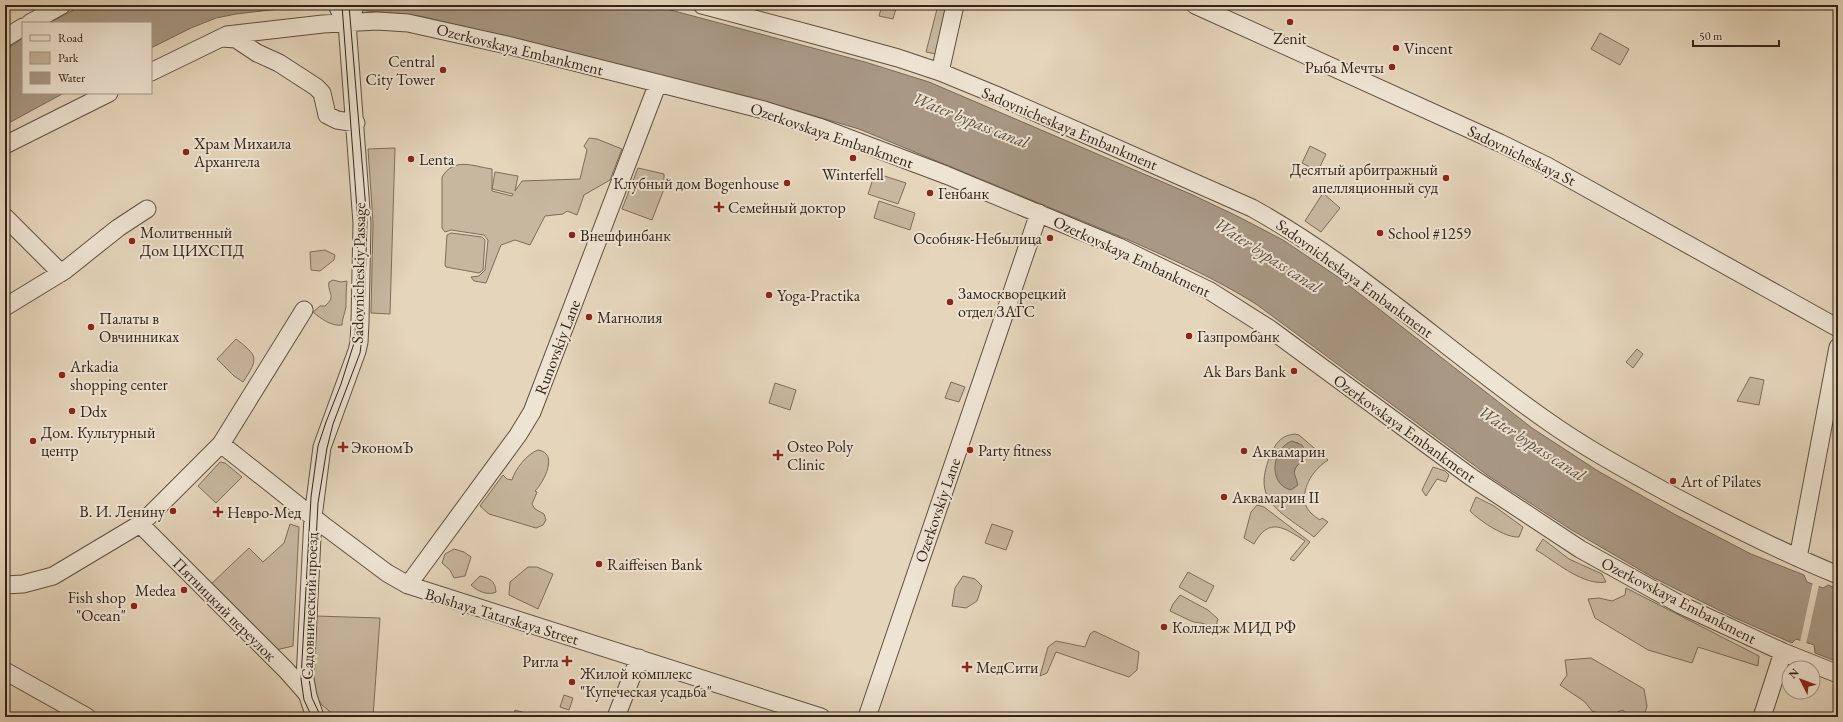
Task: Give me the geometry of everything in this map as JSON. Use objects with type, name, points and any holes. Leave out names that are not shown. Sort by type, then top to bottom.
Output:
[{"type":"street","points":[[32,22],[62,5]]},
{"type":"street","name":"Sadovnicheskaya Embankment","points":[[702,5],[822,37],[940,72],[1214,190],[1283,225],[1349,270],[1570,437],[1690,505],[1758,540],[1838,575]]},
{"type":"street","points":[[940,72],[955,5]]},
{"type":"street","name":"Sadovnicheskaya St","points":[[1195,5],[1532,159],[1838,328]]},
{"type":"street","name":"Ozerkovskaya Embankment","points":[[152,72],[227,34],[273,28],[346,10],[377,21],[425,26],[658,83],[764,110],[819,127],[946,175],[1151,261],[1210,290],[1270,329],[1472,477],[1580,549],[1681,605],[1782,652],[1838,674]]},
{"type":"street","name":"Sadovnicheskiy Passage","points":[[313,517],[322,447],[359,342],[362,223],[356,123],[346,10]]},
{"type":"street","points":[[5,38],[22,28]]},
{"type":"street","points":[[273,28],[266,35],[265,48],[279,63]]},
{"type":"street","points":[[219,39],[236,39],[257,53],[279,63],[320,90],[328,115],[337,120],[356,123]]},
{"type":"street","name":"Runovskiy Lane","points":[[408,585],[511,446],[532,412],[658,83]]},
{"type":"street","points":[[5,145],[107,94]]},
{"type":"street","points":[[5,307],[62,273],[118,228],[147,209]]},
{"type":"street","name":"Ozerkovskiy Lane","points":[[867,717],[1039,214]]},
{"type":"street","points":[[5,217],[62,273]]},
{"type":"street","points":[[5,585],[23,584],[53,576],[140,524],[221,444],[304,310]]},
{"type":"street","points":[[1798,558],[1838,347]]},
{"type":"street","name":"Bolshaya Tatarskaya Street","points":[[221,444],[387,573],[408,585],[821,717]]},
{"type":"street","name":"Садовнический проезд","points":[[308,696],[305,679],[313,517]]},
{"type":"street","name":"Пятницкий переулок","points":[[140,524],[282,666],[308,696]]},
{"type":"street","points":[[1762,717],[1782,652]]},
{"type":"street","points":[[616,717],[639,658]]},
{"type":"street","points":[[5,671],[88,717]]},
{"type":"street","points":[[308,696],[315,717]]},
{"type":"green space","points":[[882,5],[897,5],[893,19],[879,16]]},
{"type":"green space","points":[[938,5],[946,5],[936,54],[926,52]]},
{"type":"green space","points":[[1600,33],[1629,49],[1620,65],[1591,49]]},
{"type":"green space","points":[[589,138],[597,139],[622,149],[610,180],[584,195],[577,215],[567,211],[563,214],[545,216],[530,245],[515,240],[501,245],[486,283],[474,281],[471,277],[479,276],[485,270],[488,240],[484,235],[451,230],[445,232],[442,228],[442,177],[452,167],[464,164],[492,169],[492,189],[495,172],[518,176],[515,191],[522,181],[580,179],[587,150],[584,146]],"holes":[[[492,189],[513,194],[512,196],[492,191]]]},
{"type":"green space","points":[[1310,146],[1326,154],[1318,171],[1302,163]]},
{"type":"green space","points":[[395,148],[390,314],[371,313],[373,222],[368,149]]},
{"type":"green space","points":[[638,168],[664,174],[664,189],[652,220],[622,209]]},
{"type":"green space","points":[[875,173],[906,183],[898,204],[868,194]]},
{"type":"green space","points":[[1323,193],[1340,208],[1321,232],[1305,221]]},
{"type":"green space","points":[[879,201],[915,213],[910,230],[874,218]]},
{"type":"green space","points":[[451,233],[482,237],[485,240],[483,270],[479,273],[446,267],[447,235]]},
{"type":"green space","points":[[325,250],[335,255],[334,260],[320,271],[311,270],[310,252]]},
{"type":"green space","points":[[333,280],[341,282],[347,281],[346,307],[342,325],[334,325],[313,312],[320,306],[325,306],[329,303],[331,297],[329,282]]},
{"type":"green space","points":[[236,339],[249,350],[254,358],[252,368],[243,382],[234,376],[217,359]]},
{"type":"green space","points":[[1637,349],[1643,354],[1633,368],[1626,362]]},
{"type":"green space","points":[[1750,377],[1764,380],[1759,405],[1737,401]]},
{"type":"green space","points":[[951,382],[965,387],[959,402],[945,398]]},
{"type":"green space","points":[[775,383],[796,390],[790,410],[769,403]]},
{"type":"green space","points":[[1295,434],[1299,435],[1328,460],[1318,468],[1310,478],[1305,490],[1305,503],[1309,511],[1320,520],[1322,518],[1328,522],[1314,537],[1280,512],[1266,494],[1264,482],[1266,469],[1272,452],[1281,439]],"holes":[[[1297,442],[1304,450],[1303,460],[1296,467],[1294,472]]]},
{"type":"green space","points":[[538,450],[544,452],[548,456],[549,462],[545,475],[539,487],[535,491],[537,492],[532,504],[535,509],[544,514],[546,520],[543,525],[536,528],[489,514],[480,506],[503,475],[507,479],[512,480],[522,462]]},
{"type":"green space","points":[[220,462],[225,463],[242,477],[216,503],[198,486]]},
{"type":"green space","points":[[1433,467],[1445,471],[1449,475],[1446,482],[1437,479],[1426,496],[1422,490]]},
{"type":"green space","points":[[1476,497],[1494,506],[1523,527],[1519,537],[1513,537],[1500,532],[1486,524],[1470,511]]},
{"type":"green space","points":[[1257,505],[1264,507],[1310,542],[1294,561],[1290,559],[1305,541],[1291,532],[1278,527],[1271,527],[1260,535],[1254,544],[1244,538],[1251,512]]},
{"type":"green space","points":[[290,524],[299,527],[293,646],[276,650],[210,585],[249,548],[263,562],[284,543]]},
{"type":"green space","points":[[992,524],[1013,531],[1006,550],[985,543]]},
{"type":"green space","points":[[1543,539],[1569,559],[1602,574],[1606,582],[1589,581],[1572,573],[1536,550]]},
{"type":"green space","points":[[454,549],[464,552],[471,557],[465,576],[454,578],[450,570],[442,563],[445,554]]},
{"type":"green space","points":[[528,567],[537,567],[553,574],[538,609],[509,595],[510,582]]},
{"type":"green space","points":[[1188,572],[1214,586],[1206,602],[1179,587]]},
{"type":"green space","points":[[480,576],[487,578],[493,583],[496,592],[483,592],[471,585]]},
{"type":"green space","points":[[963,576],[975,579],[982,586],[977,601],[966,608],[952,606],[955,588]]},
{"type":"green space","points":[[1626,588],[1759,656],[1758,666],[1698,647],[1692,663],[1648,650],[1595,618],[1588,599],[1599,598],[1612,601],[1625,595]]},
{"type":"green space","points":[[1180,595],[1208,610],[1218,619],[1215,630],[1211,630],[1205,624],[1191,621],[1170,611]]},
{"type":"green space","points":[[315,616],[380,618],[373,717],[336,717],[322,705],[315,694],[313,678]]},
{"type":"green space","points":[[1094,631],[1139,652],[1137,670],[1129,677],[1056,652],[1047,673],[1040,676],[1048,647],[1056,641],[1085,647],[1090,634]]},
{"type":"green space","points":[[1591,658],[1644,689],[1647,706],[1644,717],[1628,717],[1623,710],[1607,716],[1592,711],[1585,702],[1560,685],[1567,675],[1565,660]]},
{"type":"green space","points":[[564,695],[573,698],[569,710],[560,707]]},
{"type":"green space","points":[[515,710],[535,716],[513,717]]},
{"type":"water","name":"Water bypass canal","points":[[83,5],[652,5],[865,62],[929,82],[1193,195],[1283,240],[1338,277],[1532,428],[1598,471],[1676,515],[1751,554],[1804,575],[1807,582],[1823,588],[1828,585],[1838,589],[1838,662],[1815,653],[1814,645],[1796,639],[1792,643],[1733,617],[1654,578],[1570,529],[1490,477],[1256,304],[1226,286],[1131,241],[859,129],[750,97],[420,16],[325,7],[279,9],[236,14],[216,18],[191,28],[152,48],[152,22],[51,22]]},
{"type":"water","points":[[22,39],[22,94],[62,94],[5,125],[5,50]]},
{"type":"water","points":[[1292,441],[1302,445],[1308,455],[1296,467],[1294,472],[1298,485],[1291,490],[1283,486],[1278,481],[1275,474],[1275,466],[1280,451],[1285,445]]},
{"type":"pier","points":[[1813,582],[1819,585],[1806,644],[1800,642]]},
{"type":"tram line","points":[[312,717],[304,700],[301,679],[311,497],[318,446],[341,384],[355,340],[358,223],[342,5]]},
{"type":"tram line","points":[[321,717],[312,698],[309,679],[318,503],[327,448],[333,424],[360,353],[364,322],[367,222],[349,5]]},
{"type":"place","name":"Zenit","points":[[1290,22]]},
{"type":"place","name":"Vincent","points":[[1396,48]]},
{"type":"place","name":"Рыба Мечты","points":[[1392,67]]},
{"type":"place","name":"Central City Tower","points":[[443,70]]},
{"type":"place","name":"Храм Михаила Архангела","points":[[186,152]]},
{"type":"place","name":"Winterfell","points":[[853,158]]},
{"type":"place","name":"Lenta","points":[[411,159]]},
{"type":"place","name":"Десятый арбитражный апелляционный суд","points":[[1446,178]]},
{"type":"place","name":"Клубный дом Bogenhouse","points":[[787,183]]},
{"type":"place","name":"Генбанк","points":[[930,193]]},
{"type":"place","name":"Семейный доктор","points":[[719,207]]},
{"type":"place","name":"School #1259","points":[[1380,233]]},
{"type":"place","name":"Внешфинбанк","points":[[572,235]]},
{"type":"place","name":"Особняк-Небылица","points":[[1050,238]]},
{"type":"place","name":"Молитвенный Дом ЦИХСПД","points":[[132,241]]},
{"type":"place","name":"Yoga-Practika","points":[[769,295]]},
{"type":"place","name":"Замоскворецкий отдел ЗАГС","points":[[950,302]]},
{"type":"place","name":"Магнолия","points":[[589,317]]},
{"type":"place","name":"Палаты в Овчинниках","points":[[91,327]]},
{"type":"place","name":"Газпромбанк","points":[[1189,336]]},
{"type":"place","name":"Ak Bars Bank","points":[[1294,371]]},
{"type":"place","name":"Arkadia shopping center","points":[[62,375]]},
{"type":"place","name":"Ddx","points":[[72,411]]},
{"type":"place","name":"Дом. Культурный центр","points":[[33,441]]},
{"type":"place","name":"ЭкономЪ","points":[[343,447]]},
{"type":"place","name":"Party fitness","points":[[970,450]]},
{"type":"place","name":"Аквамарин","points":[[1244,451]]},
{"type":"place","name":"Osteo Poly Clinic","points":[[778,455]]},
{"type":"place","name":"Art of Pilates","points":[[1673,481]]},
{"type":"place","name":"Аквамарин II","points":[[1224,497]]},
{"type":"place","name":"В. И. Ленину","points":[[173,511]]},
{"type":"place","name":"Невро-Мед","points":[[218,512]]},
{"type":"place","name":"Raiffeisen Bank","points":[[599,564]]},
{"type":"place","name":"Medea","points":[[184,590]]},
{"type":"place","name":"Fish shop \"Ocean\"","points":[[134,606]]},
{"type":"place","name":"Колледж МИД РФ","points":[[1164,627]]},
{"type":"place","name":"Ригла","points":[[567,661]]},
{"type":"place","name":"МедСити","points":[[967,667]]},
{"type":"place","name":"Жилой комплекс \"Купеческая усадьба\"","points":[[572,682]]}]
